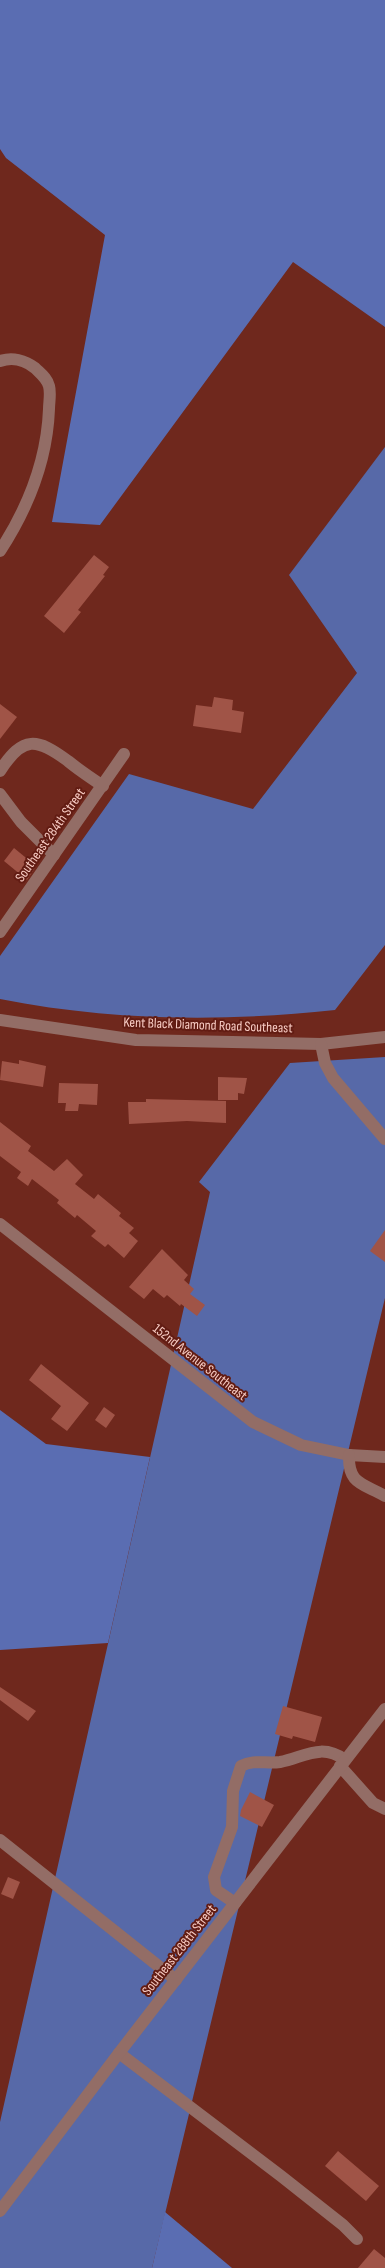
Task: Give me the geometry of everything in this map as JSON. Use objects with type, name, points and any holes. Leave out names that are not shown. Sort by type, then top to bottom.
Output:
[{"type":"street","points":[[0,361],[10,358],[29,363],[45,377],[49,387],[48,428],[34,487],[18,524],[0,551]]},
{"type":"street","points":[[0,771],[22,746],[35,743],[49,747],[103,786]]},
{"type":"street","name":"Southeast 284th Street","points":[[0,932],[124,754]]},
{"type":"street","points":[[0,794],[21,822],[54,855]]},
{"type":"street","name":"Kent Black Diamond Road Southeast","points":[[0,1020],[136,1040],[321,1044],[385,1037]]},
{"type":"street","points":[[321,1044],[325,1063],[333,1078],[385,1140]]},
{"type":"street","name":"152nd Avenue Southeast","points":[[0,1224],[252,1422],[301,1445],[349,1454],[385,1457]]},
{"type":"street","points":[[349,1454],[349,1469],[353,1479],[385,1496]]},
{"type":"street","name":"Southeast 288th Street","points":[[0,2211],[119,2053],[385,1709]]},
{"type":"street","points":[[235,1903],[216,1890],[214,1878],[232,1827],[233,1791],[241,1766],[250,1761],[279,1762],[314,1751],[339,1756],[342,1763],[373,1803],[385,1809]]},
{"type":"street","points":[[0,1840],[176,1980]]},
{"type":"street","points":[[119,2053],[281,2176],[343,2225],[357,2239]]},
{"type":"shaded area","points":[[0,0],[385,0],[385,327],[293,262],[100,525],[52,522],[105,235],[6,158],[0,149]]},
{"type":"shaded area","points":[[385,447],[385,945],[335,1010],[209,1018],[167,1017],[83,1012],[0,999],[0,956],[129,774],[253,809],[357,673],[289,575]]},
{"type":"shaded area","points":[[385,1057],[385,1298],[152,2268],[0,2268],[0,2122],[210,1192],[199,1182],[290,1063]]},
{"type":"shaded area","points":[[0,1410],[46,1444],[150,1457],[108,1643],[0,1650]]},
{"type":"shaded area","points":[[165,2212],[232,2268],[152,2268]]},
{"type":"building","points":[[94,555],[109,567],[103,575],[105,576],[78,610],[81,612],[64,633],[44,616]]},
{"type":"building","points":[[214,697],[233,700],[232,710],[244,712],[241,733],[193,726],[196,705],[212,707]]},
{"type":"building","points":[[0,704],[17,717],[0,739]]},
{"type":"building","points":[[14,848],[36,866],[27,880],[4,861]]},
{"type":"building","points":[[19,1060],[46,1066],[43,1087],[0,1080],[2,1061],[19,1064]]},
{"type":"building","points":[[218,1077],[247,1078],[244,1094],[238,1093],[238,1100],[218,1100]]},
{"type":"building","points":[[59,1083],[98,1084],[97,1105],[79,1104],[78,1111],[65,1111],[66,1103],[58,1103]]},
{"type":"building","points":[[146,1099],[226,1101],[226,1123],[187,1121],[129,1124],[128,1102],[146,1102]]},
{"type":"building","points":[[0,1122],[31,1146],[28,1151],[54,1171],[67,1159],[83,1175],[75,1184],[94,1199],[98,1194],[121,1213],[119,1216],[134,1228],[129,1233],[138,1241],[124,1258],[108,1244],[105,1247],[91,1236],[96,1231],[77,1215],[75,1218],[57,1203],[59,1200],[32,1179],[28,1186],[17,1178],[21,1172],[0,1156]]},
{"type":"building","points":[[385,1230],[385,1262],[370,1251]]},
{"type":"building","points":[[162,1249],[188,1275],[184,1280],[194,1289],[190,1294],[205,1305],[197,1316],[181,1304],[180,1306],[167,1295],[164,1298],[153,1289],[144,1299],[129,1287]]},
{"type":"building","points":[[41,1364],[89,1403],[67,1431],[51,1419],[61,1406],[29,1380]]},
{"type":"building","points":[[104,1407],[115,1415],[106,1428],[95,1420]]},
{"type":"building","points":[[0,1687],[36,1711],[28,1721],[0,1700]]},
{"type":"building","points":[[283,1706],[322,1717],[315,1742],[293,1736],[292,1739],[275,1734]]},
{"type":"building","points":[[250,1792],[274,1805],[262,1827],[240,1816]]},
{"type":"building","points":[[8,1877],[20,1882],[13,1899],[1,1894]]},
{"type":"building","points":[[338,2151],[379,2186],[366,2201],[325,2166]]},
{"type":"building","points":[[374,2249],[385,2258],[385,2268],[358,2268]]}]
